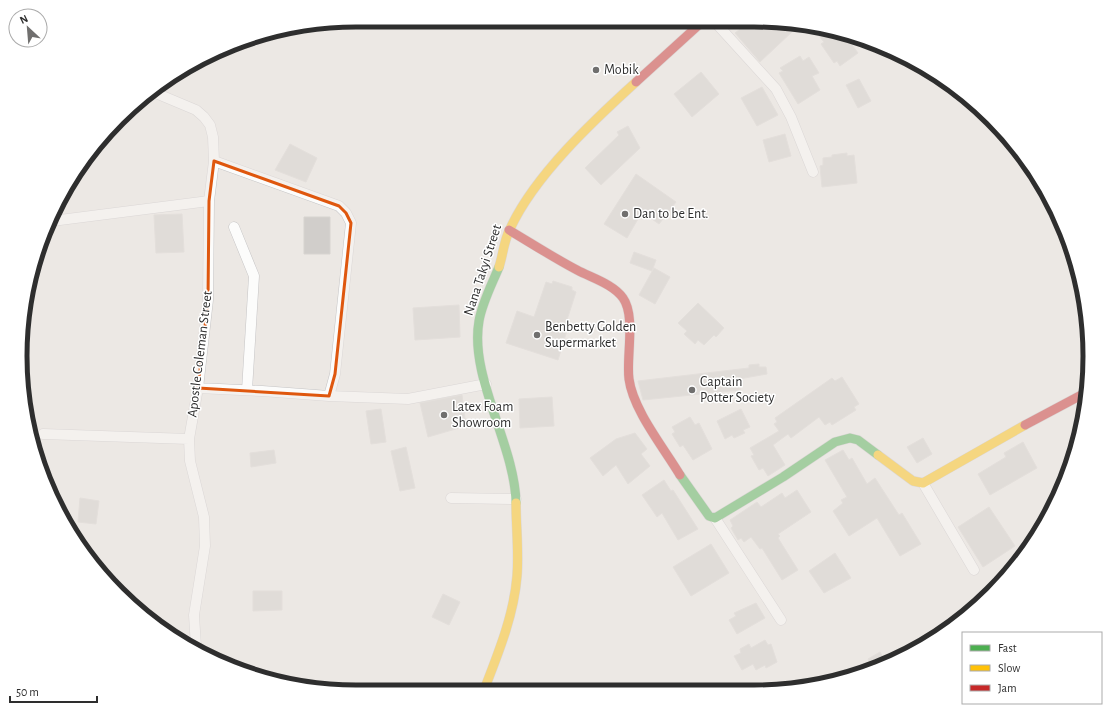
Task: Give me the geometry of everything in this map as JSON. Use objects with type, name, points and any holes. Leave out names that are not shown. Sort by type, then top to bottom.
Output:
[{"type":"street","name":"Nana Takyi Street","points":[[486,685],[500,648],[511,610],[517,576],[516,499],[510,464],[486,384],[478,343],[479,321],[503,255],[509,230],[526,199],[574,142],[623,94],[697,27]]},
{"type":"street","points":[[720,27],[776,89],[792,117],[813,172]]},
{"type":"street","name":"Apostle Coleman Street","points":[[157,94],[196,110],[210,125],[213,137],[214,161],[209,201],[208,300],[198,388],[189,439],[190,461],[204,517],[205,546],[194,615],[196,644]]},
{"type":"street","points":[[214,161],[339,206],[346,213],[351,223],[335,374],[329,396]]},
{"type":"street","points":[[56,220],[209,201]]},
{"type":"street","points":[[234,227],[254,276],[247,390]]},
{"type":"street","points":[[509,230],[576,270],[608,286],[623,298],[627,306],[629,318],[629,379],[635,402],[687,486],[709,516],[715,518],[781,620]]},
{"type":"street","points":[[198,388],[408,399],[486,384]]},
{"type":"street","points":[[715,518],[842,439],[858,440],[913,481],[923,483],[978,450],[1080,396]]},
{"type":"street","points":[[43,434],[189,439]]},
{"type":"street","points":[[923,483],[974,570]]},
{"type":"street","points":[[451,498],[516,499]]},
{"type":"highlighted area","points":[[214,161],[339,206],[346,213],[351,223],[335,374],[329,396],[198,388],[208,300],[209,201]]},
{"type":"building","points":[[743,27],[776,28],[792,30],[793,31],[760,62],[735,33]]},
{"type":"building","points":[[822,34],[849,41],[858,53],[840,66],[837,61],[834,63],[821,44],[824,42],[819,36]]},
{"type":"building","points":[[800,56],[803,61],[809,57],[819,73],[812,76],[820,90],[798,104],[779,73],[783,71],[780,68]]},
{"type":"building","points":[[701,72],[719,94],[692,117],[674,94]]},
{"type":"building","points":[[859,79],[871,101],[858,108],[846,85]]},
{"type":"building","points":[[762,87],[778,115],[757,126],[741,98]]},
{"type":"building","points":[[628,126],[640,148],[601,185],[585,168],[619,135],[617,132]]},
{"type":"building","points":[[785,134],[791,156],[769,162],[763,140]]},
{"type":"building","points":[[290,144],[317,158],[306,182],[275,170]]},
{"type":"building","points":[[847,153],[847,156],[854,155],[857,183],[822,187],[820,166],[823,165],[823,158]]},
{"type":"building","points":[[636,174],[676,202],[659,224],[642,212],[627,238],[604,224]]},
{"type":"building","points":[[182,214],[184,252],[156,253],[154,215]]},
{"type":"building","points":[[304,217],[330,217],[330,254],[304,254]]},
{"type":"building","points":[[634,252],[656,260],[652,271],[630,263]]},
{"type":"building","points":[[654,268],[670,277],[655,304],[639,295]]},
{"type":"building","name":"Benbetty Golden Supermarket","points":[[553,281],[572,287],[572,290],[576,292],[565,326],[568,327],[558,360],[506,343],[517,311],[534,317],[546,282],[552,284]]},
{"type":"building","points":[[698,303],[724,328],[716,337],[714,335],[704,345],[698,340],[695,344],[684,334],[687,331],[678,323]]},
{"type":"building","points":[[459,305],[460,337],[415,340],[413,308]]},
{"type":"building","points":[[759,364],[759,367],[766,367],[767,374],[739,379],[740,390],[643,400],[638,381],[749,368],[749,365]]},
{"type":"building","points":[[842,377],[859,404],[854,407],[856,410],[832,425],[830,422],[825,425],[819,417],[791,438],[788,434],[773,445],[785,465],[768,476],[763,468],[759,470],[751,456],[754,455],[750,448],[779,431],[774,424],[777,422],[775,418],[832,378],[835,381]]},
{"type":"building","name":"Latex Foam Showroom","points":[[462,395],[466,426],[428,437],[420,403]]},
{"type":"building","points":[[552,397],[554,426],[520,428],[519,399]]},
{"type":"building","points":[[381,409],[386,442],[371,444],[366,411]]},
{"type":"building","points":[[741,409],[750,427],[743,430],[745,433],[734,438],[732,435],[725,439],[717,421]]},
{"type":"building","points":[[690,417],[695,425],[699,423],[712,449],[693,460],[683,445],[680,447],[672,434],[675,432],[672,427]]},
{"type":"building","points":[[635,433],[647,449],[641,454],[650,466],[628,484],[616,465],[603,476],[590,458],[616,439]]},
{"type":"building","points":[[923,438],[932,454],[917,463],[907,447]]},
{"type":"building","points":[[1023,442],[1037,468],[990,495],[978,474],[1006,457],[1004,453]]},
{"type":"building","points":[[406,447],[415,488],[400,491],[391,451]]},
{"type":"building","points":[[274,450],[276,463],[251,467],[250,453]]},
{"type":"building","points":[[843,450],[849,460],[852,458],[867,484],[875,478],[899,515],[902,513],[921,544],[900,556],[877,518],[849,536],[833,511],[843,503],[841,500],[847,497],[825,460]]},
{"type":"building","points":[[664,480],[671,491],[673,490],[698,529],[678,540],[662,513],[657,517],[642,495]]},
{"type":"building","points":[[797,490],[811,512],[778,534],[780,536],[778,538],[798,570],[782,580],[762,548],[760,549],[751,537],[744,542],[741,538],[738,540],[731,528],[733,526],[730,520],[757,502],[761,507],[782,493],[785,498]]},
{"type":"building","points":[[80,498],[99,501],[96,524],[78,522]]},
{"type":"building","points":[[989,507],[1015,546],[983,567],[958,527]]},
{"type":"building","points":[[711,544],[729,573],[691,596],[673,567]]},
{"type":"building","points":[[835,553],[851,578],[824,593],[809,571]]},
{"type":"building","points":[[253,591],[282,591],[282,610],[253,611]]},
{"type":"building","points":[[443,594],[460,602],[449,625],[432,617]]},
{"type":"building","points":[[756,603],[765,618],[737,634],[729,620],[736,616],[734,613]]},
{"type":"building","points":[[765,640],[768,645],[771,644],[777,662],[766,668],[765,665],[756,670],[753,664],[742,670],[734,656],[741,653],[740,649],[749,644],[751,648]]},
{"type":"building","points":[[880,652],[884,658],[871,664],[868,659]]},
{"type":"traffic: fast","points":[[499,267],[480,314],[478,343],[480,365],[508,458],[514,481],[516,503]]},
{"type":"traffic: fast","points":[[680,475],[709,516],[715,518],[783,477],[835,442],[850,438],[858,440],[878,455]]},
{"type":"traffic: slow","points":[[499,267],[508,233],[534,189],[566,150],[636,82]]},
{"type":"traffic: slow","points":[[878,455],[913,481],[923,483],[1025,425]]},
{"type":"traffic: slow","points":[[486,685],[505,634],[513,605],[518,558],[516,503]]},
{"type":"traffic: jam","points":[[636,82],[696,27]]},
{"type":"traffic: jam","points":[[509,230],[568,265],[608,285],[623,298],[629,315],[630,337],[628,370],[632,391],[643,416],[680,475]]},
{"type":"traffic: jam","points":[[1025,425],[1080,396]]},
{"type":"place","name":"Mobik","points":[[596,70]]},
{"type":"place","name":"Dan to be Ent.","points":[[625,214]]},
{"type":"place","name":"Benbetty Golden Supermarket","points":[[537,335]]},
{"type":"place","name":"Captain Potter Society","points":[[692,390]]},
{"type":"place","name":"Latex Foam Showroom","points":[[444,415]]}]
